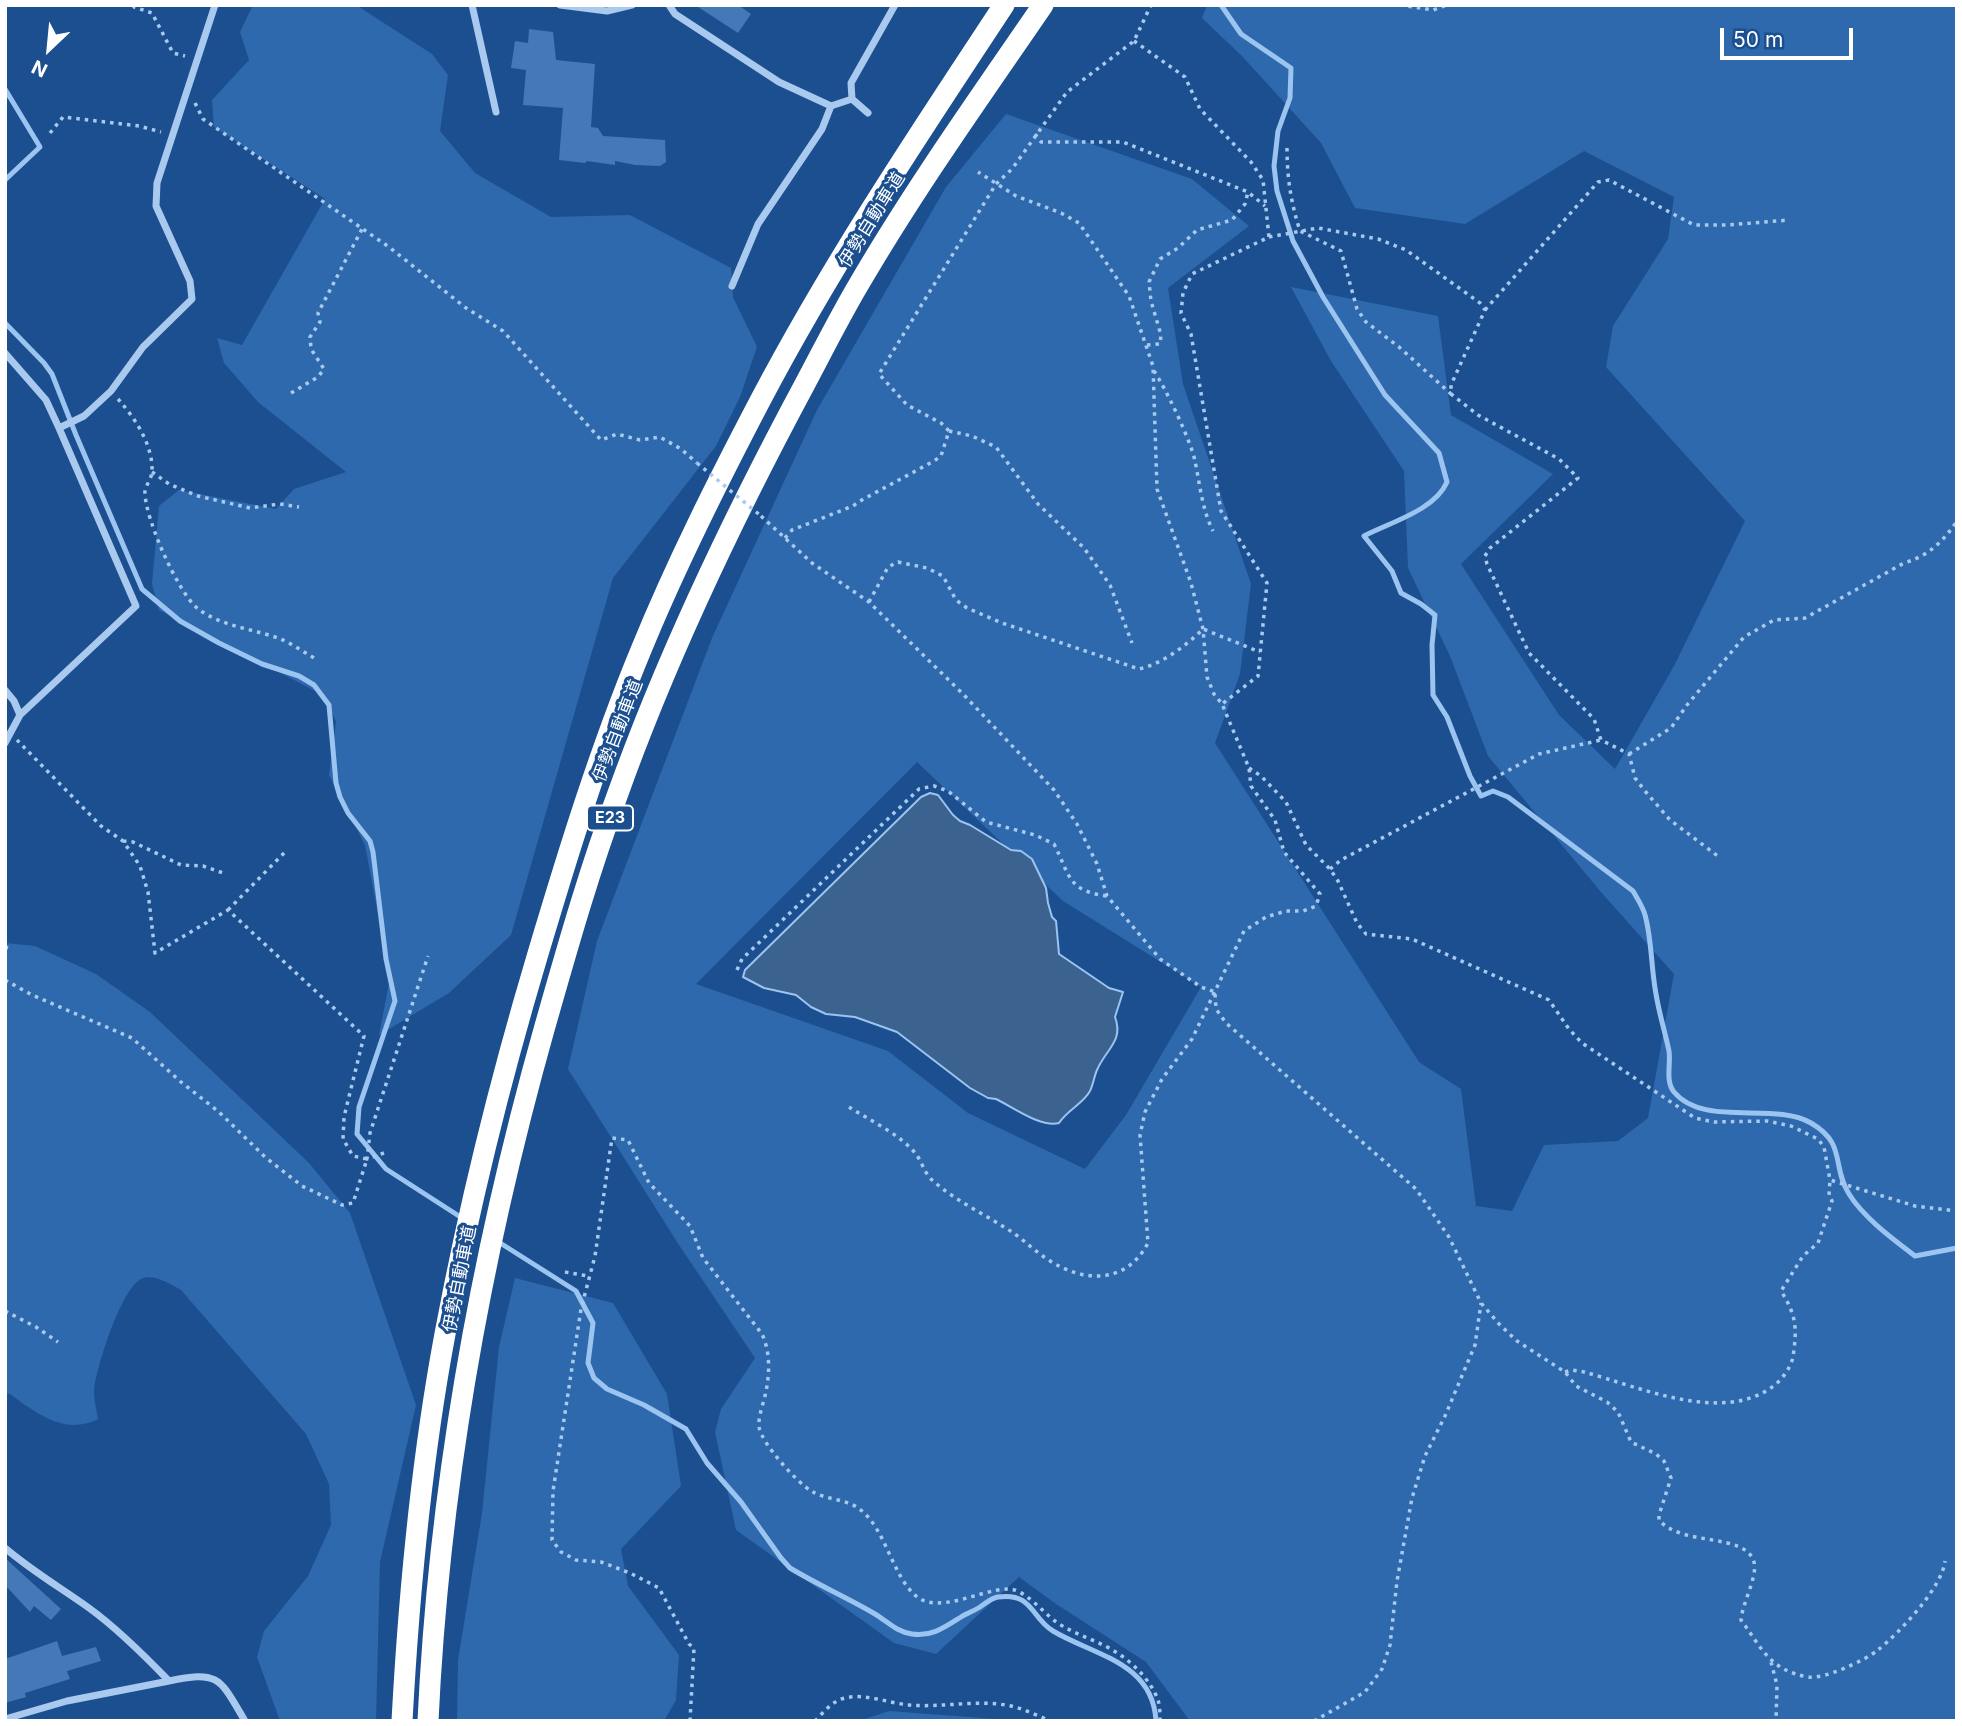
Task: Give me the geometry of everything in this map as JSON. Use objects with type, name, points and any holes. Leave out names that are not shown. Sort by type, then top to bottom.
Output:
[{"type":"highway","name":"伊勢自動車道","points":[[402,1721],[415,1550],[444,1337],[502,1075],[592,781],[641,650],[761,398],[835,265],[1004,5]]},
{"type":"highway","name":"伊勢自動車道","points":[[428,1721],[434,1628],[452,1465],[471,1342],[496,1217],[528,1087],[573,930],[617,797],[666,668],[720,548],[807,381],[866,272],[937,161],[1043,5]]},
{"type":"street","points":[[59,428],[83,416],[111,391],[143,347],[192,299],[190,281],[156,205],[157,183],[215,5]]},
{"type":"street","points":[[472,5],[496,112]]},
{"type":"street","points":[[560,5],[607,11],[632,5]]},
{"type":"street","points":[[669,5],[675,14],[779,82],[831,106],[852,99]]},
{"type":"street","points":[[868,113],[852,99],[851,83],[895,5]]},
{"type":"street","points":[[732,286],[758,225],[822,129],[831,106]]},
{"type":"street","points":[[5,353],[46,400],[136,606],[20,715],[5,743]]},
{"type":"street","points":[[5,690],[20,715]]},
{"type":"street","points":[[5,1548],[29,1569],[92,1610],[144,1654],[169,1681]]},
{"type":"street","points":[[5,1719],[67,1701],[196,1675],[214,1677],[225,1688],[245,1721]]},
{"type":"path","points":[[134,5],[152,13],[173,53],[196,58]]},
{"type":"path","points":[[1132,643],[1110,585],[1084,548],[1038,504],[996,447],[972,436],[949,431],[941,423],[907,405],[879,374],[996,184],[1012,169],[1067,92],[1134,41],[1151,5]]},
{"type":"path","points":[[1400,5],[1433,10],[1447,5]]},
{"type":"path","points":[[1134,41],[1185,77],[1200,109],[1251,162],[1263,180],[1269,237]]},
{"type":"path","points":[[189,90],[203,119],[362,229],[466,308],[503,331],[601,440],[617,434],[640,440],[660,437],[681,449],[813,563],[869,602],[962,693],[1055,790],[1077,824],[1097,863],[1107,896],[1160,959],[1201,987],[1215,992]]},
{"type":"path","points":[[50,133],[63,117],[139,125],[173,136]]},
{"type":"path","points":[[1035,134],[1041,142],[1124,142],[1248,192],[1265,206]]},
{"type":"path","points":[[1287,148],[1291,203],[1300,231],[1341,251],[1357,309],[1366,322],[1478,415],[1559,459],[1578,478],[1490,548],[1485,556],[1529,653],[1594,719],[1601,740]]},
{"type":"path","points":[[849,1107],[915,1152],[930,1179],[1061,1267],[1088,1277],[1107,1276],[1123,1271],[1141,1257],[1148,1244],[1140,1135],[1145,1112],[1162,1079],[1192,1039],[1228,959],[1244,931],[1266,917],[1316,906],[1320,894],[1283,852],[1275,820],[1251,786],[1249,768],[1223,704],[1214,694],[1206,677],[1203,629],[1191,583],[1157,489],[1153,369],[1129,296],[1079,223],[1061,213],[1016,196],[978,172]]},
{"type":"path","points":[[1451,394],[1451,385],[1485,310],[1598,181],[1609,180],[1694,225],[1789,220]]},
{"type":"path","points":[[1146,345],[1160,344],[1161,335],[1151,301],[1149,282],[1160,259],[1178,248],[1197,230],[1232,220],[1245,204],[1248,192]]},
{"type":"path","points":[[1223,704],[1258,676],[1268,583],[1221,511],[1191,334],[1181,313],[1183,293],[1192,274],[1269,237],[1318,228],[1378,239],[1406,250],[1480,303],[1485,310]]},
{"type":"path","points":[[291,393],[318,377],[324,369],[311,349],[310,337],[320,322],[318,313],[362,229]]},
{"type":"path","points":[[1153,369],[1163,383],[1195,458],[1205,515],[1213,531]]},
{"type":"path","points":[[111,391],[145,438],[152,472],[145,490],[151,523],[176,579],[197,608],[225,622],[282,640],[316,659]]},
{"type":"path","points":[[785,538],[792,530],[853,506],[934,461],[941,456],[949,431]]},
{"type":"path","points":[[152,472],[169,484],[237,505],[250,508],[280,504],[299,507]]},
{"type":"path","points":[[1629,754],[1671,728],[1744,637],[1774,620],[1805,618],[1904,563],[1920,558],[1941,543],[1957,521]]},
{"type":"path","points":[[869,602],[887,567],[898,562],[927,568],[943,576],[956,600],[967,608],[1002,623],[1139,669],[1151,666],[1193,639],[1203,629]]},
{"type":"path","points":[[1203,629],[1261,652]]},
{"type":"path","points":[[11,734],[101,826],[122,841],[140,866],[148,892],[155,953],[228,910],[286,851]]},
{"type":"path","points":[[1330,869],[1353,853],[1539,754],[1601,740],[1629,754],[1635,778],[1645,791],[1671,820],[1718,857]]},
{"type":"path","points":[[1249,768],[1261,776],[1286,802],[1306,845],[1330,869],[1357,923],[1366,934],[1412,939],[1549,1000],[1582,1043],[1695,1118],[1714,1122],[1768,1121],[1791,1126],[1818,1139],[1824,1147],[1832,1201],[1818,1243],[1803,1256],[1781,1291],[1791,1307],[1796,1324],[1792,1362],[1780,1380],[1766,1392],[1732,1404],[1698,1402],[1584,1372],[1565,1372]]},
{"type":"path","points":[[737,970],[742,960],[919,789],[934,786],[948,790],[986,822],[1035,835],[1054,844],[1068,876],[1081,890],[1107,896]]},
{"type":"path","points":[[122,841],[133,842],[181,865],[203,866],[223,873]]},
{"type":"path","points":[[228,910],[364,1036],[344,1117],[343,1139],[353,1156],[368,1159],[384,1153]]},
{"type":"path","points":[[5,980],[32,995],[132,1038],[219,1112],[265,1157],[302,1185],[342,1205],[353,1203],[368,1159],[370,1133],[428,956]]},
{"type":"path","points":[[1215,992],[1216,1009],[1226,1023],[1416,1189],[1449,1237],[1482,1303],[1500,1325],[1517,1341],[1565,1372],[1576,1386],[1612,1406],[1618,1412],[1631,1441],[1664,1461],[1671,1478],[1659,1520],[1678,1534],[1736,1544],[1747,1552],[1754,1562],[1753,1575],[1741,1620],[1771,1662],[1777,1685],[1776,1721]]},
{"type":"path","points":[[690,1721],[694,1648],[689,1644],[659,1588],[601,1562],[576,1560],[561,1552],[552,1540],[553,1491],[581,1310],[595,1256],[612,1138],[628,1140],[649,1184],[691,1226],[703,1258],[762,1334],[768,1346],[767,1391],[761,1409],[759,1429],[787,1469],[813,1493],[862,1510],[886,1544],[902,1577],[916,1597],[933,1603],[957,1601],[976,1594],[1011,1588],[1056,1621],[1105,1646],[1134,1666],[1147,1680],[1158,1701],[1160,1721]]},
{"type":"path","points":[[1830,1180],[1915,1206],[1957,1211]]},
{"type":"path","points":[[565,1272],[588,1276]]},
{"type":"path","points":[[1314,1721],[1365,1692],[1382,1670],[1390,1645],[1397,1581],[1412,1498],[1424,1456],[1446,1416],[1475,1345],[1482,1303]]},
{"type":"path","points":[[5,1311],[58,1342]]},
{"type":"path","points":[[1771,1662],[1787,1671],[1813,1678],[1877,1651],[1929,1594],[1944,1570],[1945,1561]]},
{"type":"path","points":[[815,1721],[844,1698],[871,1698],[906,1705],[1010,1706],[1051,1721]]},
{"type":"shaded area","points":[[253,5],[356,5],[432,54],[448,75],[440,131],[475,173],[551,217],[630,215],[731,268],[733,297],[757,347],[740,397],[716,446],[613,578],[511,935],[449,993],[379,1035],[390,978],[365,845],[329,775],[336,722],[325,696],[159,610],[152,584],[159,506],[179,490],[276,509],[294,489],[346,472],[258,402],[224,363],[217,338],[242,345],[325,199],[214,127],[212,100],[249,60],[240,32]]},
{"type":"shaded area","points":[[1207,5],[1957,5],[1957,1721],[1190,1721],[1146,1662],[1019,1577],[936,1654],[894,1643],[736,1530],[715,1432],[721,1409],[755,1358],[677,1242],[568,1069],[597,941],[712,638],[817,410],[946,187],[1006,114],[1192,179],[1249,226],[1168,288],[1183,384],[1251,584],[1240,674],[1215,743],[1419,1062],[1461,1089],[1476,1206],[1512,1211],[1544,1145],[1618,1141],[1648,1118],[1674,974],[1600,891],[1488,756],[1450,656],[1408,568],[1404,471],[1331,361],[1291,287],[1438,316],[1451,415],[1553,474],[1461,564],[1559,715],[1615,769],[1674,666],[1745,521],[1606,367],[1613,326],[1668,239],[1674,197],[1584,151],[1465,224],[1355,208],[1321,143],[1242,56],[1202,18]],"holes":[[[917,762],[1063,901],[1201,987],[1126,1115],[1085,1169],[968,1113],[888,1051],[696,984]]]},
{"type":"shaded area","points":[[930,793],[938,795],[960,821],[1032,859],[1046,888],[1052,917],[1056,921],[1059,954],[1109,988],[1123,992],[1115,1017],[1116,1039],[1097,1070],[1087,1096],[1059,1123],[1036,1120],[970,1088],[897,1032],[855,1017],[826,1014],[811,1007],[796,995],[764,988],[743,977],[745,970],[921,797]]},
{"type":"shaded area","points":[[5,943],[35,946],[96,974],[150,1012],[309,1163],[350,1213],[416,1405],[380,1562],[376,1721],[280,1721],[257,1657],[264,1631],[308,1576],[331,1525],[329,1484],[306,1434],[181,1290],[151,1277],[141,1279],[125,1298],[110,1331],[95,1381],[98,1419],[86,1424],[63,1424],[41,1415],[5,1393]]},
{"type":"shaded area","points":[[515,1278],[613,1303],[667,1394],[681,1486],[621,1549],[628,1586],[679,1655],[676,1700],[664,1721],[457,1721],[458,1660],[482,1513],[499,1347]]},
{"type":"shaded area","points":[[889,1711],[996,1719],[1002,1721],[859,1721]]},
{"type":"building","points":[[695,5],[738,5],[751,14],[738,33]]},
{"type":"building","points":[[529,29],[553,32],[556,60],[595,64],[591,127],[598,128],[603,136],[665,140],[666,162],[660,166],[615,161],[615,165],[559,160],[563,108],[523,105],[526,70],[511,68],[515,41],[528,43]]},
{"type":"building","points":[[5,1558],[61,1609],[51,1620],[34,1606],[30,1612],[5,1585]]},
{"type":"building","points":[[57,1641],[62,1656],[96,1647],[101,1661],[67,1671],[70,1679],[25,1693],[26,1697],[5,1703],[5,1659]]},
{"type":"waterway","points":[[1221,5],[1241,34],[1291,68],[1290,98],[1278,131],[1274,166],[1277,191],[1293,241],[1323,297],[1385,395],[1439,453],[1447,482],[1441,492],[1423,508],[1364,536],[1392,571],[1401,593],[1435,615],[1432,645],[1433,695],[1447,717],[1470,776],[1481,796],[1493,791],[1508,797],[1633,891],[1643,909],[1647,925],[1656,994],[1669,1051],[1669,1078],[1674,1092],[1687,1103],[1703,1109],[1778,1114],[1811,1123],[1830,1139],[1849,1194],[1879,1228],[1915,1256],[1957,1248]]},
{"type":"waterway","points":[[5,89],[40,147],[5,180]]},
{"type":"waterway","points":[[5,323],[52,374],[142,589],[180,621],[219,643],[262,664],[299,676],[314,685],[329,705],[336,783],[340,797],[348,813],[370,841],[373,852],[386,959],[395,1001],[359,1107],[357,1134],[386,1169],[462,1218]]},
{"type":"waterway","points":[[497,1241],[576,1291],[593,1323],[588,1363],[594,1378],[607,1389],[644,1405],[686,1429],[707,1463],[741,1502],[790,1568],[865,1608],[897,1629],[919,1635],[938,1630],[995,1598],[1018,1598],[1053,1631],[1102,1654],[1133,1673],[1144,1685],[1152,1701],[1156,1721]]}]
